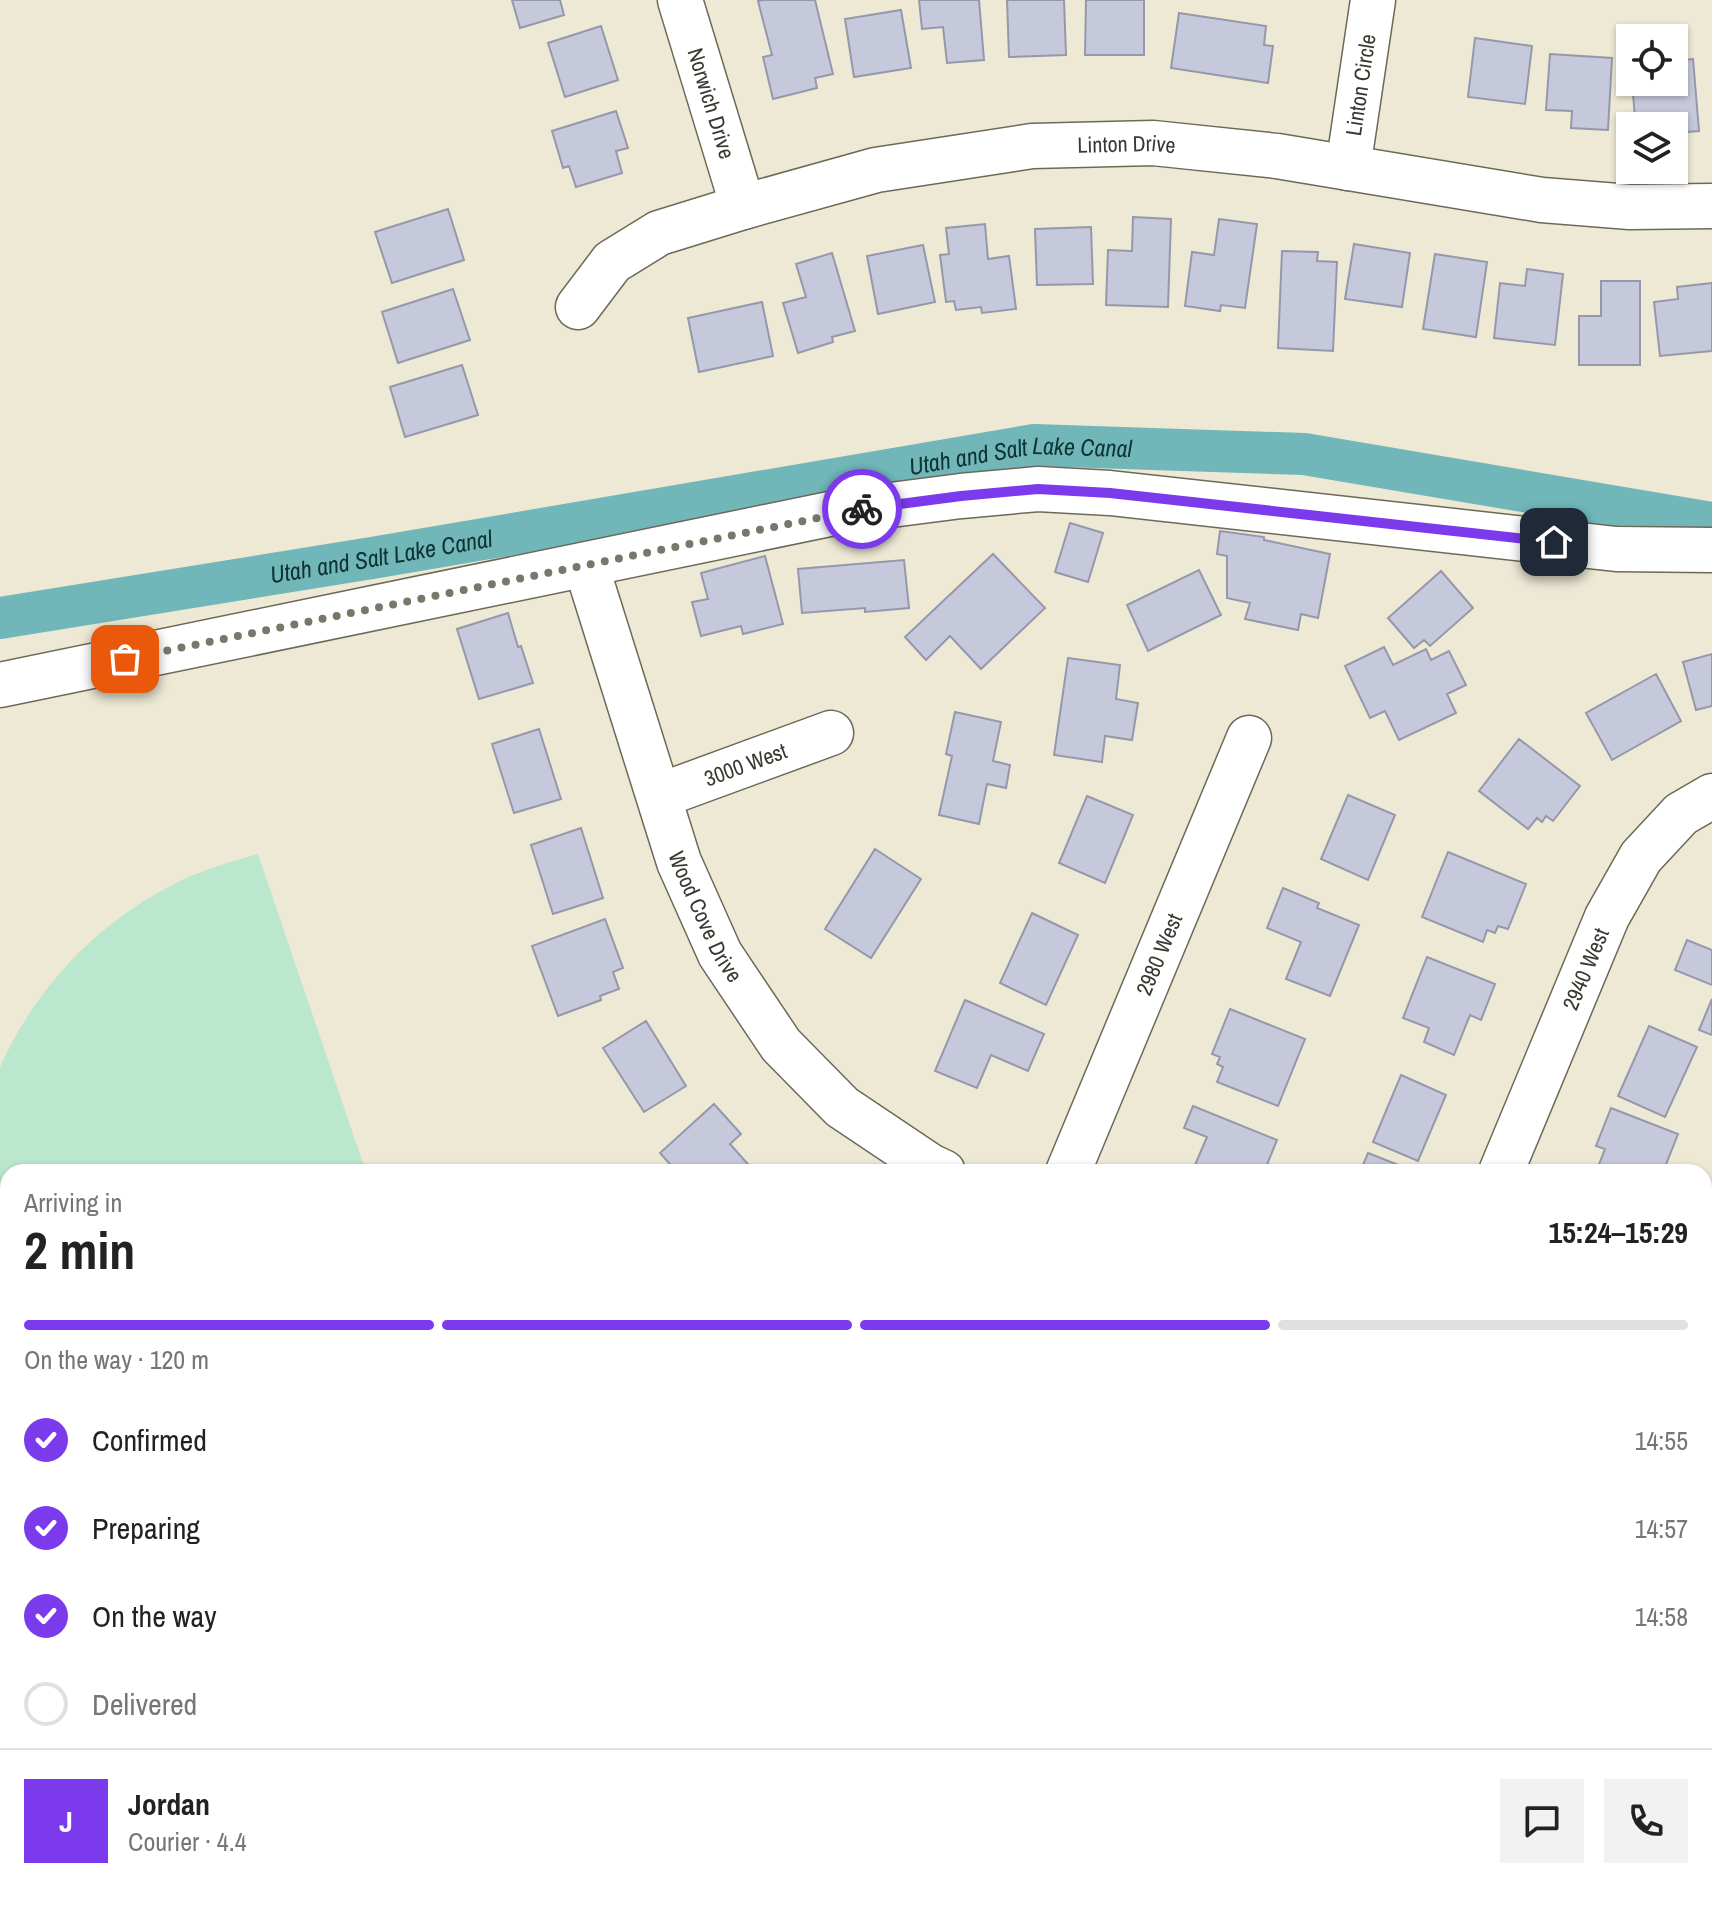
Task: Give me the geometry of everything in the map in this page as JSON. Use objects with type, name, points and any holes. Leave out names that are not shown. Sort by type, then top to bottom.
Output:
[{"type":"street","name":"Norwich Drive","points":[[680,0],[743,207]]},
{"type":"street","name":"Linton Circle","points":[[1348,168],[1373,0]]},
{"type":"street","name":"Linton Drive","points":[[578,307],[612,262],[659,233],[876,170],[1032,146],[1153,143],[1277,156],[1542,200],[1630,207],[1712,206]]},
{"type":"street","points":[[0,685],[844,511],[1038,489],[1110,493],[1616,549],[1712,550]]},
{"type":"street","name":"Wood Cove Drive","points":[[590,578],[679,862],[720,954],[781,1045],[842,1107],[927,1164]]},
{"type":"street","name":"3000 West","points":[[659,796],[831,733]]},
{"type":"street","name":"2980 West","points":[[1071,1164],[1249,738]]},
{"type":"street","name":"2940 West","points":[[1504,1164],[1607,917],[1641,857],[1681,814],[1712,796]]},
{"type":"green space","points":[[258,854],[363,1164],[0,1164],[0,1067],[32,1010],[72,960],[121,917],[186,878]]},
{"type":"building","points":[[512,0],[560,0],[564,15],[520,28]]},
{"type":"building","points":[[815,0],[833,74],[815,78],[817,88],[773,99],[763,57],[772,55],[758,1]]},
{"type":"building","points":[[919,0],[979,0],[984,60],[947,63],[943,27],[922,29]]},
{"type":"building","points":[[1007,0],[1064,0],[1066,55],[1009,57]]},
{"type":"building","points":[[1086,0],[1144,0],[1144,55],[1085,55]]},
{"type":"building","points":[[901,10],[911,68],[854,77],[845,19]]},
{"type":"building","points":[[1179,13],[1266,26],[1264,45],[1273,46],[1268,83],[1171,68]]},
{"type":"building","points":[[601,26],[618,80],[565,97],[548,43]]},
{"type":"building","points":[[1475,38],[1532,46],[1525,104],[1468,97]]},
{"type":"building","points":[[1550,54],[1612,58],[1608,130],[1571,128],[1572,111],[1546,110]]},
{"type":"building","points":[[1693,59],[1699,131],[1688,132],[1688,112],[1634,112],[1633,96],[1688,96],[1688,60]]},
{"type":"building","points":[[616,111],[628,148],[616,151],[622,173],[576,187],[569,166],[563,168],[552,131]]},
{"type":"building","points":[[448,209],[464,260],[392,283],[375,232]]},
{"type":"building","points":[[1133,217],[1171,219],[1168,307],[1106,305],[1108,250],[1132,251]]},
{"type":"building","points":[[1219,219],[1257,224],[1245,308],[1221,305],[1220,311],[1185,306],[1192,252],[1214,255]]},
{"type":"building","points":[[985,224],[988,259],[1009,256],[1016,309],[982,313],[981,307],[956,310],[954,301],[946,302],[940,255],[949,254],[946,228]]},
{"type":"building","points":[[1091,227],[1093,284],[1037,285],[1035,229]]},
{"type":"building","points":[[1354,244],[1410,253],[1402,307],[1345,299]]},
{"type":"building","points":[[923,245],[935,302],[878,314],[867,256]]},
{"type":"building","points":[[1282,251],[1318,252],[1317,261],[1337,262],[1333,351],[1278,348]]},
{"type":"building","points":[[832,253],[855,331],[832,337],[833,342],[798,353],[783,303],[806,297],[796,264]]},
{"type":"building","points":[[1435,254],[1487,262],[1476,337],[1423,329]]},
{"type":"building","points":[[1527,269],[1563,274],[1555,345],[1494,338],[1500,283],[1525,286]]},
{"type":"building","points":[[1601,281],[1640,281],[1640,365],[1579,365],[1579,316],[1601,316]]},
{"type":"building","points":[[1712,283],[1712,351],[1660,356],[1654,302],[1678,299],[1677,287]]},
{"type":"building","points":[[453,289],[470,340],[398,363],[382,312]]},
{"type":"building","points":[[762,302],[773,356],[699,372],[688,318]]},
{"type":"building","points":[[462,365],[478,415],[405,437],[390,387]]},
{"type":"building","points":[[1070,523],[1103,533],[1088,582],[1055,572]]},
{"type":"building","points":[[1220,531],[1264,537],[1264,540],[1330,554],[1318,618],[1301,614],[1298,630],[1245,619],[1250,603],[1227,598],[1227,556],[1217,554]]},
{"type":"building","points":[[993,554],[1045,608],[981,669],[950,636],[926,660],[905,637]]},
{"type":"building","points":[[765,556],[783,624],[743,634],[741,626],[701,636],[692,602],[708,599],[701,573]]},
{"type":"building","points":[[904,560],[909,608],[802,613],[798,569]]},
{"type":"building","points":[[1199,570],[1221,615],[1148,651],[1127,605]]},
{"type":"building","points":[[1441,571],[1473,608],[1430,646],[1424,640],[1414,648],[1388,618]]},
{"type":"building","points":[[508,613],[533,683],[479,699],[457,629]]},
{"type":"building","points":[[1384,647],[1393,665],[1426,649],[1431,660],[1449,651],[1466,685],[1447,694],[1456,713],[1399,740],[1385,711],[1370,718],[1345,666]]},
{"type":"building","points":[[1712,654],[1712,706],[1696,710],[1683,662]]},
{"type":"building","points":[[1068,658],[1120,665],[1116,699],[1138,703],[1132,740],[1105,736],[1102,762],[1054,755]]},
{"type":"building","points":[[1656,674],[1681,721],[1612,760],[1586,713]]},
{"type":"building","points":[[955,712],[1001,722],[993,761],[1010,765],[1006,788],[987,784],[979,824],[939,815],[952,756],[946,754]]},
{"type":"building","points":[[539,729],[561,799],[514,813],[492,744]]},
{"type":"building","points":[[1519,739],[1580,786],[1553,821],[1546,816],[1542,822],[1537,818],[1528,829],[1479,791]]},
{"type":"building","points":[[1348,795],[1395,815],[1368,880],[1321,859]]},
{"type":"building","points":[[1087,796],[1133,815],[1105,883],[1059,863]]},
{"type":"building","points":[[581,828],[603,898],[553,914],[531,845]]},
{"type":"building","points":[[875,849],[921,879],[871,958],[825,929]]},
{"type":"building","points":[[1448,852],[1526,884],[1508,929],[1498,926],[1495,933],[1487,930],[1483,942],[1422,917]]},
{"type":"building","points":[[1283,888],[1319,903],[1317,908],[1359,925],[1330,996],[1286,979],[1301,942],[1267,928]]},
{"type":"building","points":[[1032,913],[1078,935],[1046,1005],[1000,983]]},
{"type":"building","points":[[605,919],[623,968],[613,972],[619,989],[600,996],[601,1000],[558,1016],[532,946]]},
{"type":"building","points":[[1687,940],[1712,950],[1712,985],[1675,970]]},
{"type":"building","points":[[1427,957],[1495,984],[1481,1020],[1470,1015],[1454,1055],[1424,1042],[1429,1028],[1403,1018]]},
{"type":"building","points":[[1712,999],[1712,1035],[1699,1030]]},
{"type":"building","points":[[965,1000],[1044,1034],[1028,1071],[991,1055],[977,1088],[935,1071]]},
{"type":"building","points":[[1230,1009],[1305,1039],[1278,1106],[1217,1082],[1223,1067],[1217,1064],[1220,1057],[1212,1054]]},
{"type":"building","points":[[646,1021],[686,1086],[644,1112],[603,1048]]},
{"type":"building","points":[[1649,1026],[1697,1047],[1665,1117],[1618,1096]]},
{"type":"building","points":[[1401,1075],[1446,1095],[1418,1161],[1373,1142]]},
{"type":"building","points":[[714,1104],[741,1134],[730,1144],[748,1164],[670,1164],[660,1153]]},
{"type":"building","points":[[1193,1106],[1277,1140],[1267,1164],[1195,1164],[1207,1137],[1184,1128]]},
{"type":"building","points":[[1611,1108],[1678,1134],[1666,1164],[1599,1164],[1605,1149],[1596,1146]]},
{"type":"building","points":[[1368,1153],[1396,1164],[1363,1164]]},
{"type":"waterway","name":"Utah and Salt Lake Canal","points":[[0,618],[1034,445],[1304,454],[1712,523]]},
{"type":"way so far","points":[[125,659],[862,509]]},
{"type":"route","points":[[862,509],[1038,489],[1110,493],[1554,542]]}]
